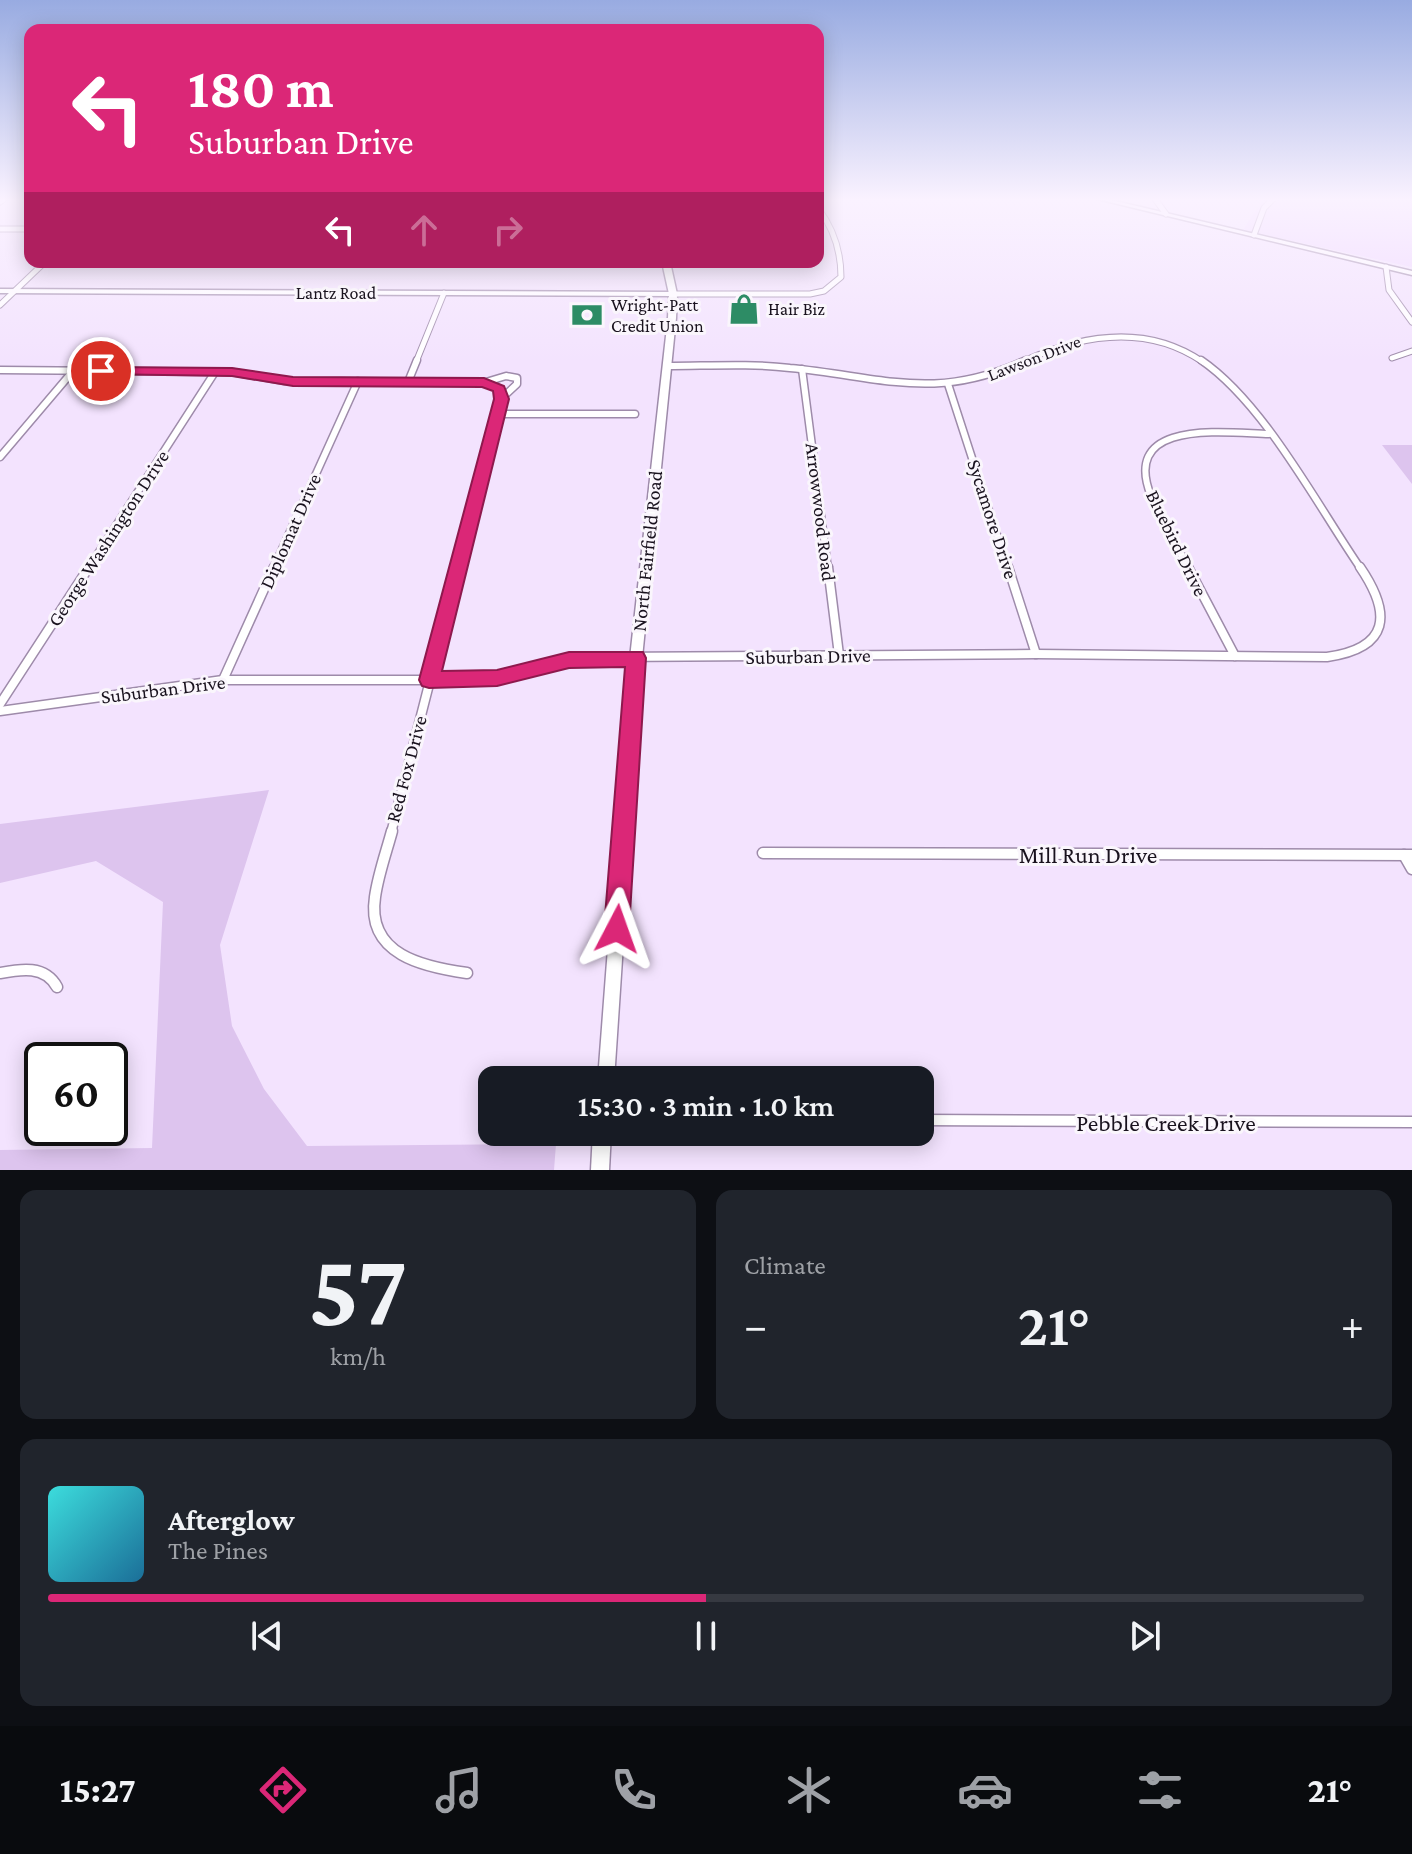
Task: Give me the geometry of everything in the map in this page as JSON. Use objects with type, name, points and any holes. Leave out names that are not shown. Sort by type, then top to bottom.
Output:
[{"type":"main road","name":"North Fairfield Road","points":[[607,1066],[636,658],[673,294],[667,268]]},
{"type":"main road","points":[[600,1170],[601,1146]]},
{"type":"street","points":[[673,294],[767,296],[824,291],[841,277],[838,254]]},
{"type":"street","points":[[1331,254],[1412,273]]},
{"type":"street","points":[[1386,267],[1388,290],[1412,322]]},
{"type":"street","points":[[0,305],[39,268]]},
{"type":"street","name":"Lantz Road","points":[[0,291],[673,294]]},
{"type":"street","points":[[408,382],[444,293]]},
{"type":"street","name":"Lawson Drive","points":[[667,366],[802,369],[880,382],[948,384],[994,375],[1082,339],[1137,337],[1169,345],[1218,370],[1245,398],[1269,434]]},
{"type":"street","points":[[1392,358],[1412,351]]},
{"type":"street","name":"Arrowwood Road","points":[[802,369],[839,655]]},
{"type":"street","points":[[0,370],[215,372],[285,381],[484,382],[506,376],[517,378],[517,384],[502,399],[497,387],[484,382]]},
{"type":"street","points":[[0,457],[73,371]]},
{"type":"street","name":"George Washington Drive","points":[[0,704],[215,372]]},
{"type":"street","name":"Diplomat Drive","points":[[223,680],[358,381]]},
{"type":"street","name":"Sycamore Drive","points":[[948,384],[1036,654]]},
{"type":"street","name":"Red Fox Drive","points":[[467,973],[411,964],[385,941],[375,915],[375,891],[502,399]]},
{"type":"street","points":[[498,414],[635,414]]},
{"type":"street","name":"Bluebird Drive","points":[[1235,656],[1150,494],[1146,462],[1154,447],[1171,437],[1198,433],[1269,434]]},
{"type":"street","name":"Suburban Drive","points":[[0,711],[223,680],[497,678],[569,660],[839,655],[1036,654],[1235,656],[1258,659],[1340,656],[1372,642],[1382,625],[1376,590],[1269,434]]},
{"type":"street","name":"Mill Run Drive","points":[[763,853],[1408,855]]},
{"type":"street","points":[[1408,855],[1412,869]]},
{"type":"street","points":[[0,973],[44,972],[53,978],[57,987]]},
{"type":"street","name":"Pebble Creek Drive","points":[[934,1120],[1412,1122]]},
{"type":"shaded area","points":[[1351,254],[1412,254],[1412,267]]},
{"type":"shaded area","points":[[1382,445],[1412,445],[1412,484]]},
{"type":"shaded area","points":[[269,790],[220,945],[232,1026],[264,1089],[307,1146],[556,1146],[554,1170],[0,1170],[0,1150],[152,1148],[163,902],[96,861],[0,883],[0,824]]},
{"type":"place","name":"Hair Biz","points":[[744,309]]},
{"type":"place","name":"Wright-Patt Credit Union","points":[[587,315]]},
{"type":"route","points":[[101,371],[232,372],[293,381],[484,382],[499,389],[502,399],[429,680],[497,678],[569,660],[636,658],[617,929]]}]
